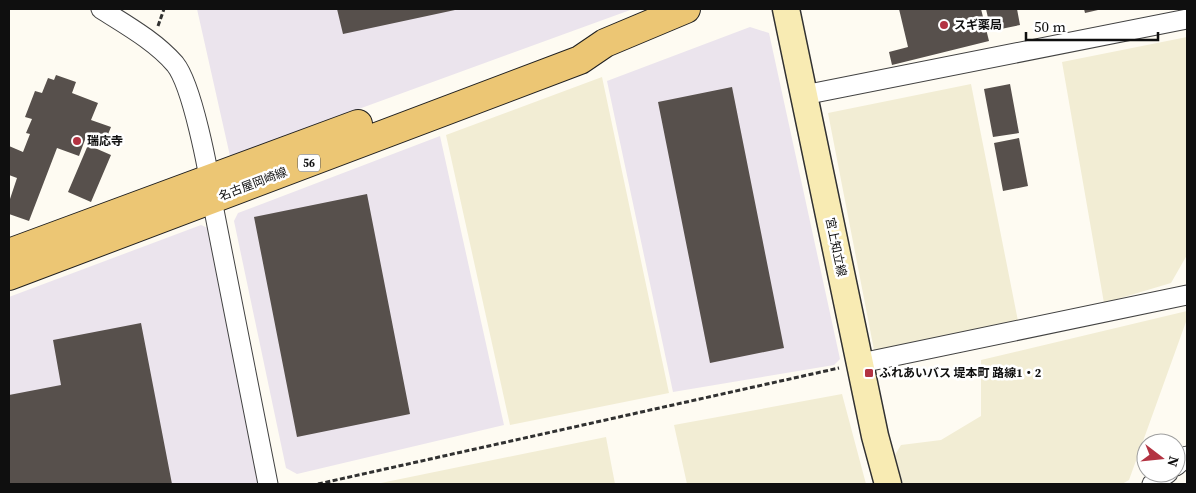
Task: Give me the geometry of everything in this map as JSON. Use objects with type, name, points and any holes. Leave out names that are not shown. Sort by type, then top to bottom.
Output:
[{"type":"main road","name":"名古屋岡崎線","points":[[9,253],[211,189],[580,60],[605,43],[686,9]]},
{"type":"main road","name":"宮上知立線","points":[[786,9],[875,436],[888,484]]},
{"type":"main road","name":"名古屋岡崎線","points":[[9,276],[211,189]]},
{"type":"street","points":[[101,9],[152,43],[176,65],[193,108],[211,189],[268,484]]},
{"type":"street","points":[[804,95],[1187,19]]},
{"type":"street","points":[[861,363],[1187,295]]},
{"type":"path","points":[[318,484],[861,363]]},
{"type":"shaded area","points":[[197,9],[633,9],[230,156]]},
{"type":"shaded area","points":[[750,27],[769,33],[840,359],[834,365],[673,392],[607,81]]},
{"type":"shaded area","points":[[1187,37],[1187,255],[1171,283],[1104,303],[1062,62]]},
{"type":"shaded area","points":[[602,77],[669,393],[510,425],[446,135]]},
{"type":"shaded area","points":[[971,84],[1018,321],[874,350],[828,113]]},
{"type":"shaded area","points":[[440,136],[504,425],[297,474],[286,468],[234,221],[238,213]]},
{"type":"shaded area","points":[[201,225],[210,229],[264,484],[9,484],[9,297]]},
{"type":"shaded area","points":[[1187,311],[1187,319],[1146,433],[1136,433],[1136,461],[1129,480],[1122,484],[903,484],[895,455],[901,445],[941,440],[981,416],[981,360]]},
{"type":"shaded area","points":[[842,394],[866,484],[687,484],[674,425]]},
{"type":"shaded area","points":[[606,437],[615,484],[376,484]]},
{"type":"building","points":[[337,9],[454,9],[455,10],[343,34]]},
{"type":"building","name":"スギ薬局","points":[[899,9],[981,9],[989,41],[892,65],[889,52],[908,47]]},
{"type":"building","points":[[986,9],[1017,9],[1020,25],[991,31]]},
{"type":"building","points":[[1084,9],[1098,9],[1098,10],[1085,13]]},
{"type":"building","points":[[56,75],[76,82],[72,93],[98,103],[91,120],[111,127],[104,144],[86,137],[79,156],[57,148],[29,221],[9,214],[9,202],[17,178],[9,175],[9,146],[23,152],[30,134],[26,133],[32,119],[25,117],[35,91],[42,93],[48,78],[54,80]]},
{"type":"building","points":[[1010,84],[1019,133],[993,137],[984,89]]},
{"type":"building","points":[[732,87],[784,348],[710,363],[658,102]]},
{"type":"building","points":[[1019,138],[1028,186],[1003,191],[994,143]]},
{"type":"building","points":[[88,145],[111,155],[91,202],[68,192]]},
{"type":"building","points":[[367,194],[410,414],[297,437],[254,217]]},
{"type":"building","points":[[141,323],[172,484],[9,484],[9,395],[61,385],[53,340]]},
{"type":"place","name":"スギ薬局","points":[[944,25]]},
{"type":"place","name":"瑞応寺","points":[[77,141]]},
{"type":"place","name":"ふれあいバス 堤本町 路線1・2","points":[[869,373]]}]
